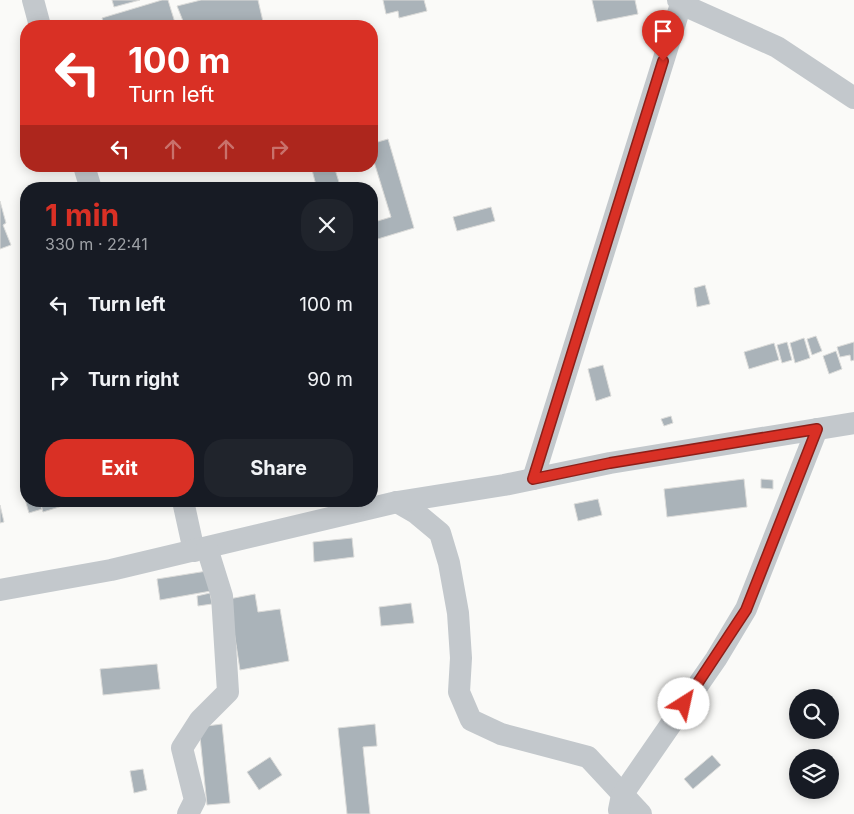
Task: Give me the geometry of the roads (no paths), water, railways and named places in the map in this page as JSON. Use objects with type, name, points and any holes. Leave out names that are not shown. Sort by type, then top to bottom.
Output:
[{"type":"street","points":[[33,0],[38,20]]},
{"type":"street","points":[[533,479],[680,2],[777,47],[854,98]]},
{"type":"street","points":[[378,507],[533,479],[610,463],[854,423]]},
{"type":"street","points":[[620,805],[746,610],[817,429]]},
{"type":"street","points":[[397,502],[416,512],[440,533],[449,563],[458,614],[461,658],[459,692],[471,720],[501,734],[588,757],[620,805],[641,814]]},
{"type":"street","points":[[185,507],[200,549],[222,596],[228,692],[200,720],[182,748],[195,800],[188,814]]},
{"type":"street","points":[[0,590],[111,570],[376,507]]}]
